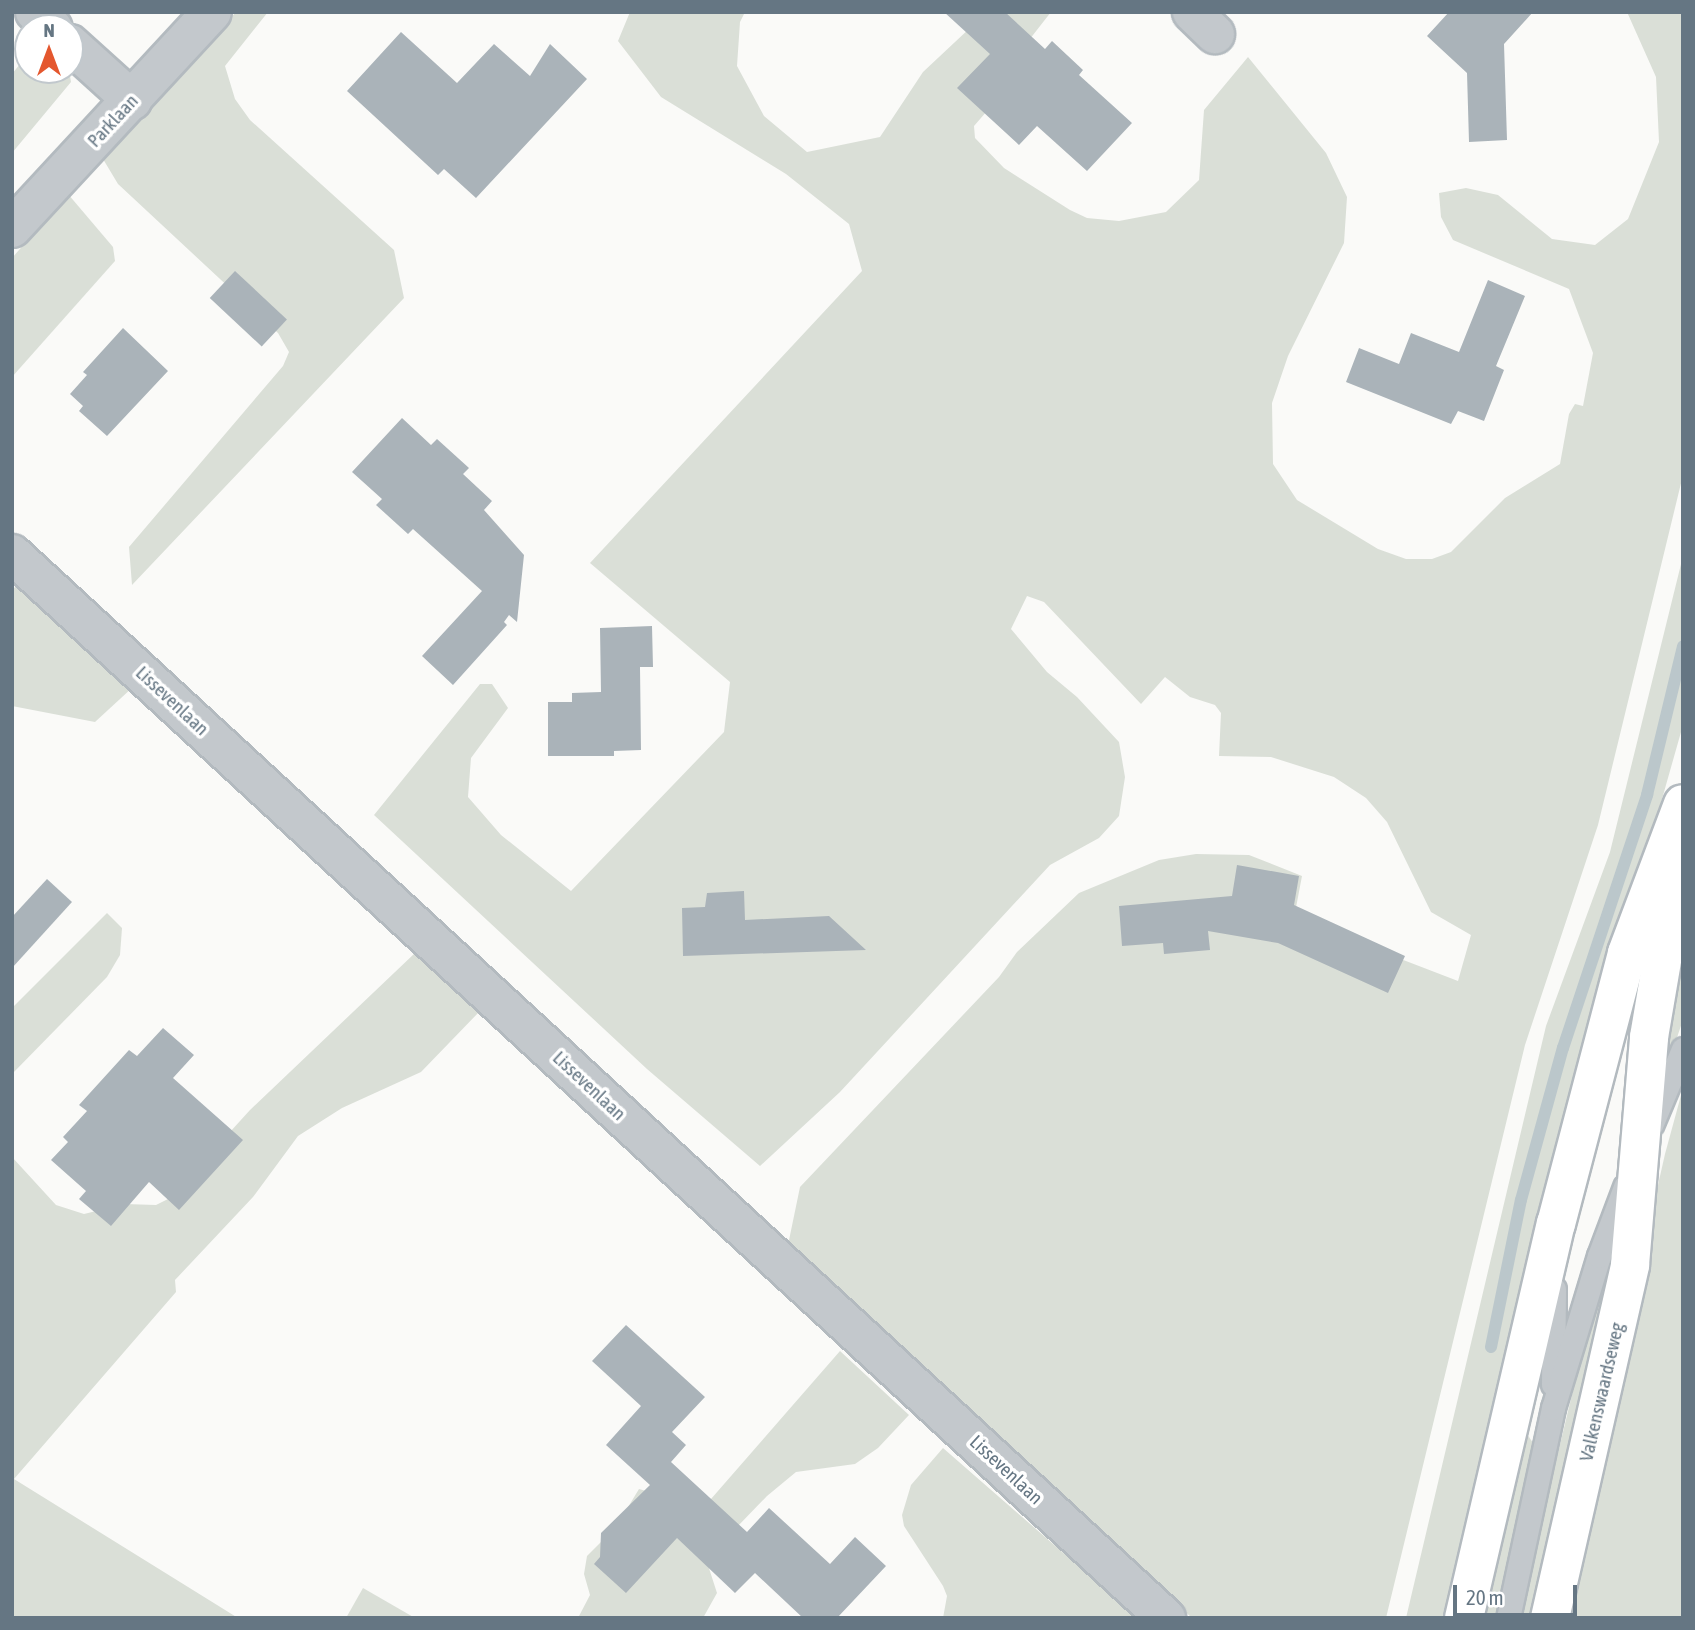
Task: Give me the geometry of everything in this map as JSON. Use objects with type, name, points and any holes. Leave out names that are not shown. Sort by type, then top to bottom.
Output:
[{"type":"main road","name":"Valkenswaardseweg","points":[[1464,1618],[1556,1224],[1626,953],[1683,804]]},
{"type":"main road","name":"Valkenswaardseweg","points":[[1550,1618],[1630,1265],[1635,1163],[1649,1037],[1683,840]]},
{"type":"street","name":"Parklaan","points":[[12,228],[212,12]]},
{"type":"street","points":[[84,57],[132,100]]},
{"type":"street","name":"Lissevenlaan","points":[[12,554],[1166,1618]]},
{"type":"lane","name":"Valkenswaardseweg","points":[[1508,1618],[1553,1408],[1599,1256],[1683,1049]]},
{"type":"lane","name":"Valkenswaardseweg","points":[[1553,1408],[1556,1224]]},
{"type":"shaded area","points":[[236,12],[268,12],[225,66],[235,99],[250,120],[394,250],[404,298],[132,585],[129,547],[283,366],[289,352],[278,333],[118,184],[103,159]]},
{"type":"shaded area","points":[[630,12],[745,12],[740,22],[737,66],[764,116],[807,152],[880,137],[923,72],[987,12],[1051,12],[1012,62],[987,111],[974,126],[975,138],[1004,168],[1070,210],[1087,218],[1119,221],[1166,212],[1199,180],[1204,110],[1248,57],[1326,153],[1347,197],[1344,243],[1288,356],[1272,403],[1273,464],[1297,500],[1378,549],[1406,559],[1432,559],[1451,552],[1505,498],[1560,464],[1569,414],[1575,404],[1583,406],[1593,353],[1569,289],[1453,240],[1441,217],[1439,193],[1466,188],[1498,195],[1552,239],[1595,245],[1628,219],[1659,142],[1656,77],[1627,12],[1683,12],[1683,475],[1598,825],[1525,1045],[1386,1618],[1192,1618],[788,1245],[800,1187],[999,977],[1017,952],[1079,893],[1159,860],[1196,854],[1249,855],[1302,876],[1294,918],[1458,981],[1471,935],[1431,912],[1387,822],[1366,798],[1334,777],[1271,757],[1219,756],[1221,713],[1215,705],[1190,697],[1165,677],[1141,704],[1044,602],[1027,596],[1011,629],[1047,672],[1077,697],[1119,742],[1125,777],[1119,816],[1099,838],[1050,865],[840,1092],[760,1166],[647,1069],[374,815],[480,684],[492,684],[508,708],[471,758],[468,797],[501,835],[571,891],[724,732],[730,682],[590,563],[862,271],[849,224],[786,174],[661,97],[618,41]]},
{"type":"shaded area","points":[[14,72],[14,84],[69,84],[12,153]]},
{"type":"shaded area","points":[[68,194],[113,247],[115,261],[12,377],[12,258]]},
{"type":"shaded area","points":[[1683,556],[1683,725],[1592,1046],[1455,1618],[1406,1618],[1546,1026],[1610,852]]},
{"type":"shaded area","points":[[19,582],[133,687],[95,722],[12,706],[12,591]]},
{"type":"shaded area","points":[[107,913],[122,928],[120,955],[107,977],[12,1074],[12,1008]]},
{"type":"shaded area","points":[[1683,918],[1683,1020],[1663,1078]]},
{"type":"shaded area","points":[[415,953],[479,1012],[421,1072],[342,1108],[298,1136],[253,1197],[175,1280],[176,1292],[14,1479],[238,1618],[12,1618],[12,1157],[56,1205],[84,1214],[125,1204],[156,1205],[170,1198],[250,1110]]},
{"type":"shaded area","points":[[1683,1088],[1683,1618],[1560,1618],[1665,1154]]},
{"type":"shaded area","points":[[1617,1230],[1539,1618],[1518,1618],[1585,1341]]},
{"type":"shaded area","points":[[840,1351],[909,1415],[878,1448],[855,1464],[796,1472],[767,1496],[706,1559],[717,1593],[703,1618],[578,1618],[590,1595],[584,1574],[587,1556],[616,1527],[639,1489],[704,1507]]},
{"type":"shaded area","points":[[1527,1434],[1533,1443],[1497,1618],[1477,1618],[1522,1435]]},
{"type":"shaded area","points":[[943,1448],[1138,1618],[943,1618],[947,1596],[904,1526],[902,1515],[911,1485]]},
{"type":"shaded area","points":[[363,1588],[415,1618],[346,1618]]},
{"type":"building","points":[[944,12],[1005,12],[1045,49],[1052,41],[1083,70],[1079,75],[1132,123],[1087,171],[1037,126],[1019,145],[957,88],[990,54]]},
{"type":"building","points":[[1449,12],[1533,12],[1504,44],[1507,140],[1469,142],[1467,73],[1427,36]]},
{"type":"building","points":[[401,32],[457,83],[494,44],[530,76],[550,44],[587,79],[476,198],[444,169],[438,175],[347,91]]},
{"type":"building","points":[[235,271],[287,319],[262,346],[210,298]]},
{"type":"building","points":[[1488,280],[1525,296],[1496,366],[1504,370],[1484,421],[1458,411],[1451,424],[1346,382],[1359,348],[1399,364],[1411,333],[1459,352]]},
{"type":"building","points":[[123,328],[168,371],[107,436],[79,411],[83,406],[70,394],[87,375],[83,372]]},
{"type":"building","points":[[402,418],[431,445],[437,439],[469,468],[463,474],[492,501],[484,510],[524,555],[517,622],[509,615],[504,622],[507,625],[453,685],[422,656],[482,591],[413,529],[408,534],[376,505],[382,499],[352,472]]},
{"type":"building","points":[[652,626],[653,667],[640,667],[641,750],[614,751],[614,756],[548,756],[548,702],[572,702],[572,693],[601,692],[600,628]]},
{"type":"building","points":[[1237,865],[1299,876],[1294,905],[1405,956],[1388,993],[1278,943],[1208,931],[1210,950],[1164,954],[1163,943],[1122,946],[1119,906],[1232,896]]},
{"type":"building","points":[[47,879],[72,902],[12,968],[12,917]]},
{"type":"building","points":[[744,891],[745,920],[829,916],[866,950],[683,956],[682,908],[705,907],[707,893]]},
{"type":"building","points":[[163,1028],[194,1055],[173,1078],[243,1140],[179,1210],[149,1182],[111,1226],[79,1199],[86,1191],[51,1160],[68,1142],[63,1137],[87,1111],[79,1105],[129,1050],[137,1056]]},
{"type":"building","points":[[626,1325],[705,1397],[672,1432],[686,1445],[671,1462],[747,1532],[769,1508],[830,1564],[855,1537],[886,1566],[837,1618],[803,1618],[755,1573],[735,1593],[677,1538],[626,1593],[594,1564],[600,1557],[601,1533],[650,1485],[606,1445],[641,1406],[592,1361]]},
{"type":"waterway","points":[[1491,1347],[1521,1200],[1563,1048],[1647,795],[1683,646]]}]
